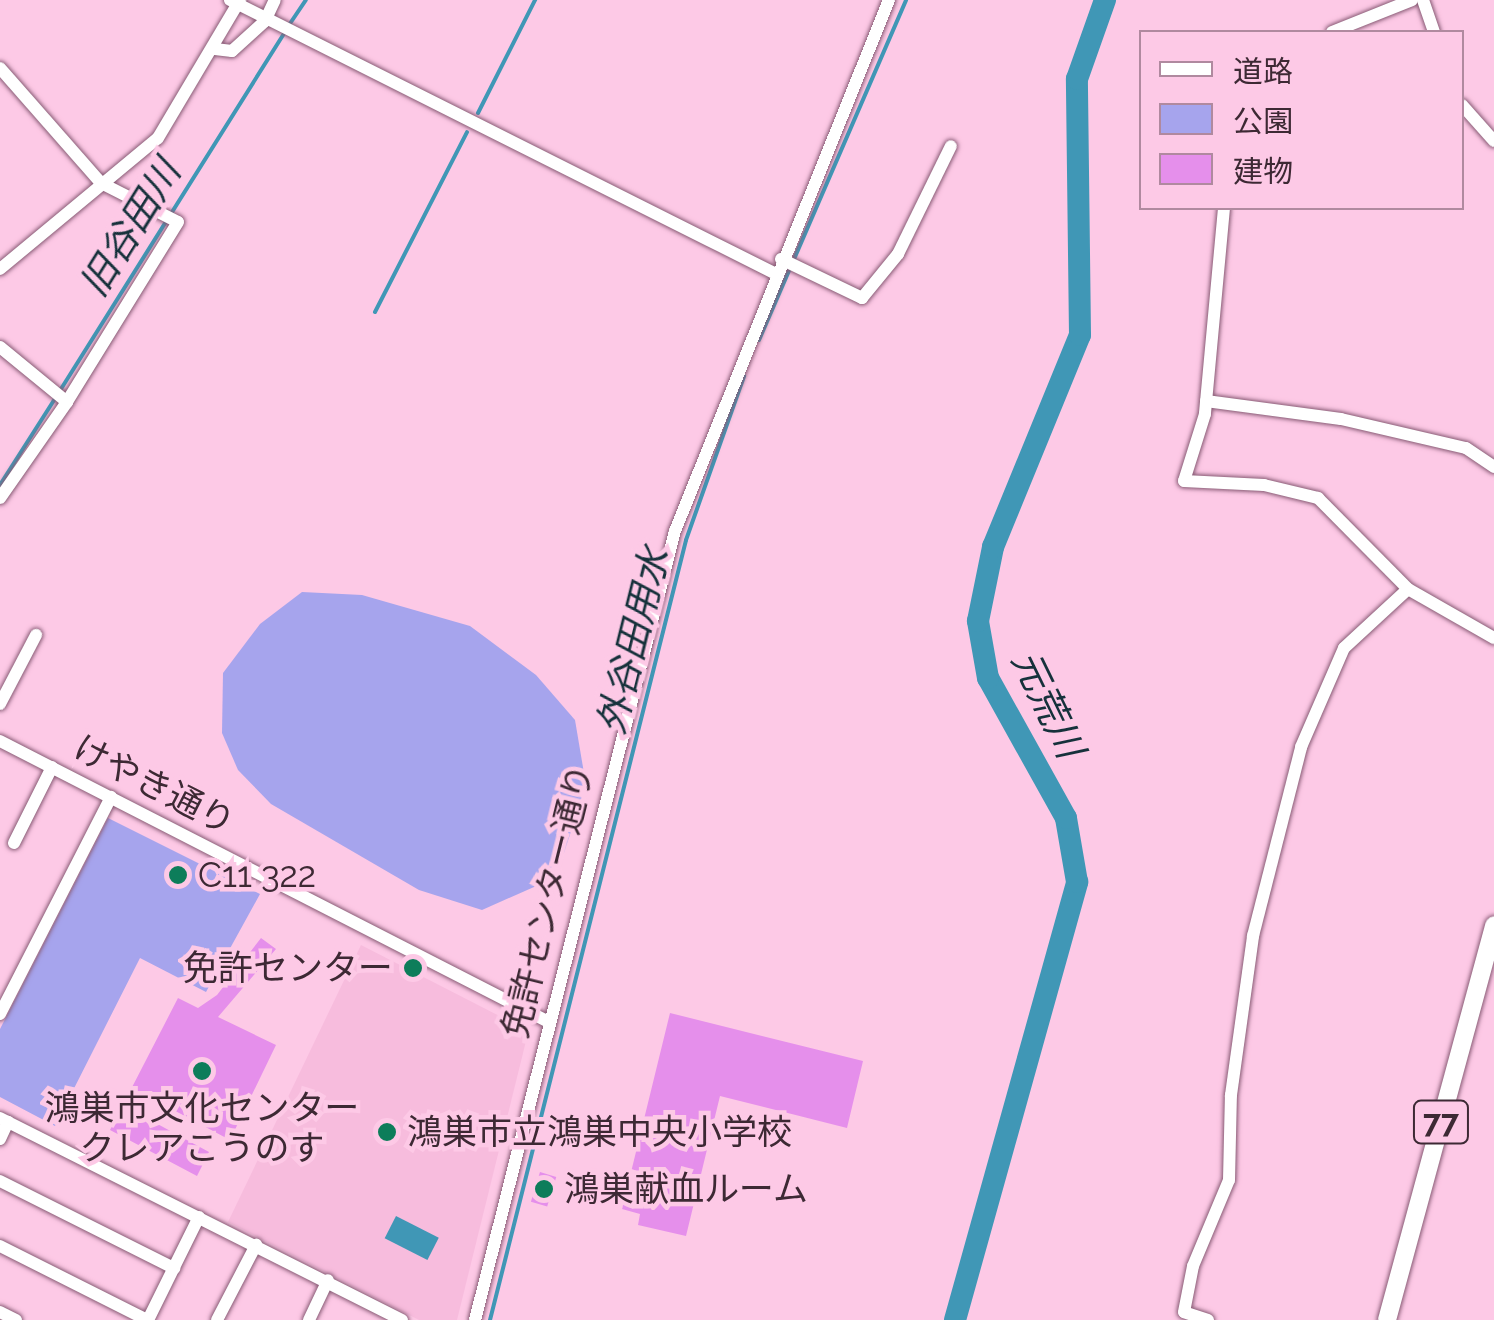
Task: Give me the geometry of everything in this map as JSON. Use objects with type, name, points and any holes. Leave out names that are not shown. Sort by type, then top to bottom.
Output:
[{"type":"main road","name":"77","points":[[1387,1320],[1494,925]]},
{"type":"street","points":[[215,49],[232,50],[265,20],[275,0]]},
{"type":"street","name":"免許センター通り","points":[[475,1320],[547,1022],[675,531],[774,274],[889,0]]},
{"type":"street","points":[[1337,30],[1412,0]]},
{"type":"street","points":[[1423,0],[1433,30]]},
{"type":"street","points":[[2,263],[158,138],[215,49],[236,2],[774,274]]},
{"type":"street","points":[[0,68],[101,183],[178,222],[67,402],[1,495]]},
{"type":"street","points":[[1464,107],[1494,141]]},
{"type":"street","points":[[781,259],[862,298],[898,254],[950,146]]},
{"type":"street","points":[[1224,210],[1206,401],[1184,482],[1264,485],[1318,498],[1408,589],[1494,638]]},
{"type":"street","points":[[0,346],[67,402]]},
{"type":"street","points":[[1206,401],[1341,419],[1492,462]]},
{"type":"street","points":[[1208,1320],[1184,1312],[1193,1266],[1229,1180],[1253,936],[1301,747],[1344,648],[1408,589]]},
{"type":"street","points":[[0,704],[36,635]]},
{"type":"street","name":"けやき通り","points":[[0,740],[547,1022]]},
{"type":"street","points":[[14,843],[52,767]]},
{"type":"street","points":[[0,1014],[111,797]]},
{"type":"street","points":[[0,1139],[4,1120],[402,1320]]},
{"type":"street","points":[[0,1181],[174,1268]]},
{"type":"street","points":[[0,1246],[148,1320],[200,1218]]},
{"type":"street","points":[[217,1320],[256,1245]]},
{"type":"street","points":[[309,1320],[328,1280]]},
{"type":"street","points":[[0,1312],[16,1320]]},
{"type":"shaded area","name":"鴻巣市立鴻巣中央小学校","points":[[361,945],[515,1024],[526,1041],[457,1320],[419,1320],[228,1222]]},
{"type":"shaded area","points":[[396,1216],[439,1238],[427,1260],[385,1238]]},
{"type":"green space","points":[[302,592],[362,595],[470,626],[536,675],[575,720],[586,785],[564,853],[534,887],[482,910],[419,890],[271,804],[238,770],[222,733],[223,673],[260,624]]},
{"type":"green space","points":[[108,818],[260,894],[206,992],[140,958],[55,1126],[0,1097],[0,1029]]},
{"type":"building","name":"鴻巣市文化センター クレアこうのす","points":[[261,938],[276,949],[218,1017],[276,1045],[230,1140],[149,1097],[141,1115],[209,1152],[197,1176],[110,1130],[178,998],[198,1008],[217,995]]},
{"type":"building","points":[[670,1013],[863,1061],[847,1128],[720,1096],[686,1236],[638,1225],[640,1214],[622,1209]]},
{"type":"building","name":"鴻巣献血ルーム","points":[[540,1172],[556,1177],[547,1207],[531,1202]]},
{"type":"waterway","name":"旧谷田川","points":[[289,25],[306,0]]},
{"type":"waterway","points":[[478,113],[535,0]]},
{"type":"waterway","name":"外谷田用水","points":[[759,340],[906,0]]},
{"type":"waterway","name":"元荒川","points":[[955,1320],[1077,882],[1066,818],[988,678],[978,621],[993,547],[1080,335],[1077,79],[1105,0]]},
{"type":"waterway","name":"旧谷田川","points":[[61,389],[284,33]]},
{"type":"waterway","points":[[375,312],[467,132]]},
{"type":"waterway","name":"外谷田用水","points":[[490,1320],[686,540],[744,376]]},
{"type":"waterway","name":"旧谷田川","points":[[0,485],[56,397]]},
{"type":"place","name":"C11 322","points":[[178,875]]},
{"type":"place","name":"免許センター","points":[[413,968]]},
{"type":"place","name":"鴻巣市文化センター クレアこうのす","points":[[202,1071]]},
{"type":"place","name":"鴻巣市立鴻巣中央小学校","points":[[387,1132]]},
{"type":"place","name":"鴻巣献血ルーム","points":[[544,1189]]}]
